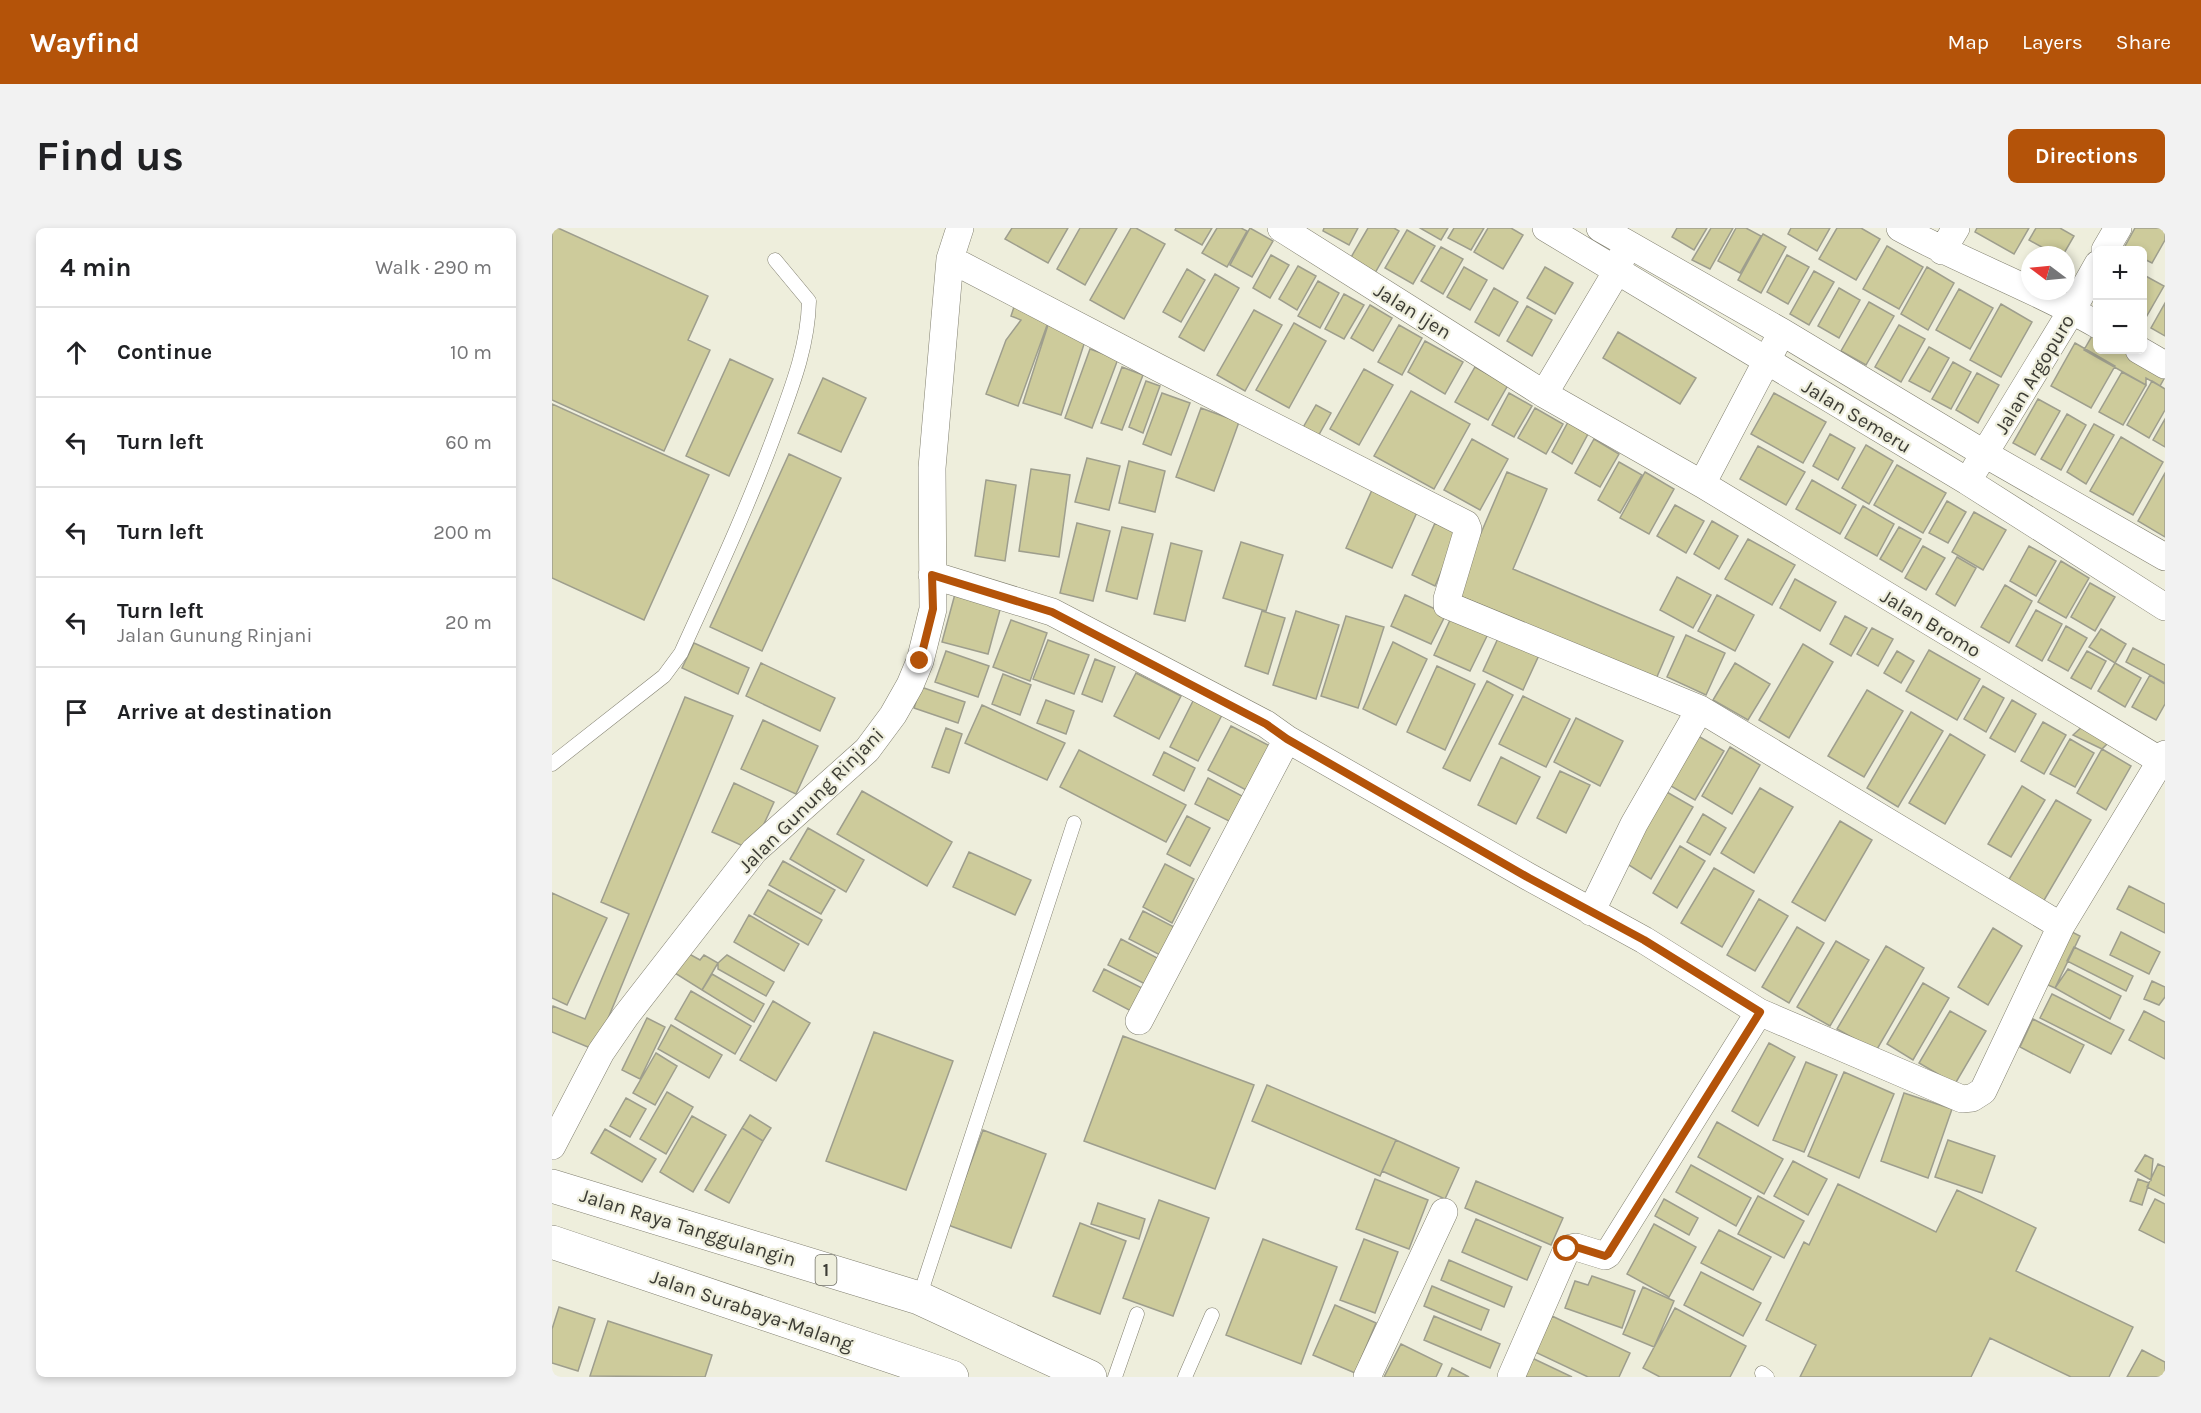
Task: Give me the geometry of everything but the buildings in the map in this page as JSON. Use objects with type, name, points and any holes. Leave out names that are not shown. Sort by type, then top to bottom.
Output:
[{"type":"highway","name":"Jalan Raya Tanggulangin","points":[[552,1186],[919,1298],[1090,1377]]},
{"type":"highway","name":"Jalan Surabaya-Malang","points":[[552,1242],[952,1377]]},
{"type":"street","name":"Jalan Gunung Rinjani","points":[[552,1146],[601,1052],[625,1017],[754,851],[867,750],[893,716],[910,685],[920,661],[933,609],[932,468],[950,259],[960,228]]},
{"type":"street","name":"Jalan Ijen","points":[[1281,228],[1544,394],[1702,484]]},
{"type":"street","name":"Jalan Semeru","points":[[1546,228],[1967,481],[2165,607]]},
{"type":"street","name":"Jalan Semeru","points":[[1599,228],[1631,236],[1782,332],[1985,454],[2165,557]]},
{"type":"street","points":[[1900,228],[1942,251],[2072,310],[2093,323]]},
{"type":"street","points":[[1942,251],[1956,228]]},
{"type":"street","points":[[2107,246],[2118,228]]},
{"type":"street","points":[[1544,394],[1617,271],[1631,236]]},
{"type":"street","points":[[950,259],[1466,524],[1468,529],[1447,605],[1700,709],[2061,926]]},
{"type":"street","name":"Jalan Argopuro","points":[[1967,481],[2072,310],[2093,271]]},
{"type":"street","points":[[1702,484],[1782,332]]},
{"type":"street","points":[[2146,354],[2165,365]]},
{"type":"street","name":"Jalan Bromo","points":[[1702,484],[2163,758]]},
{"type":"street","points":[[932,575],[1052,612],[1266,724],[1287,739],[1644,940],[1760,1012],[1962,1099],[1972,1098],[1983,1091],[2061,926],[2163,758]]},
{"type":"street","points":[[1591,912],[1634,824],[1700,709]]},
{"type":"street","points":[[1139,1021],[1287,739]]},
{"type":"street","points":[[1511,1377],[1567,1249],[1576,1247],[1605,1256],[1608,1254],[1760,1012]]},
{"type":"street","points":[[1367,1377],[1444,1212]]},
{"type":"lane","points":[[552,764],[664,676],[681,653],[759,477],[800,366],[809,327],[809,301],[775,260]]},
{"type":"lane","points":[[919,1298],[1074,823]]},
{"type":"lane","points":[[1115,1377],[1137,1314]]},
{"type":"lane","points":[[1185,1377],[1212,1315]]},
{"type":"route","points":[[920,661],[933,609],[932,575],[1052,612],[1266,724],[1287,739],[1529,878],[1644,940],[1760,1012],[1608,1254],[1605,1256],[1576,1247],[1567,1249]]}]
